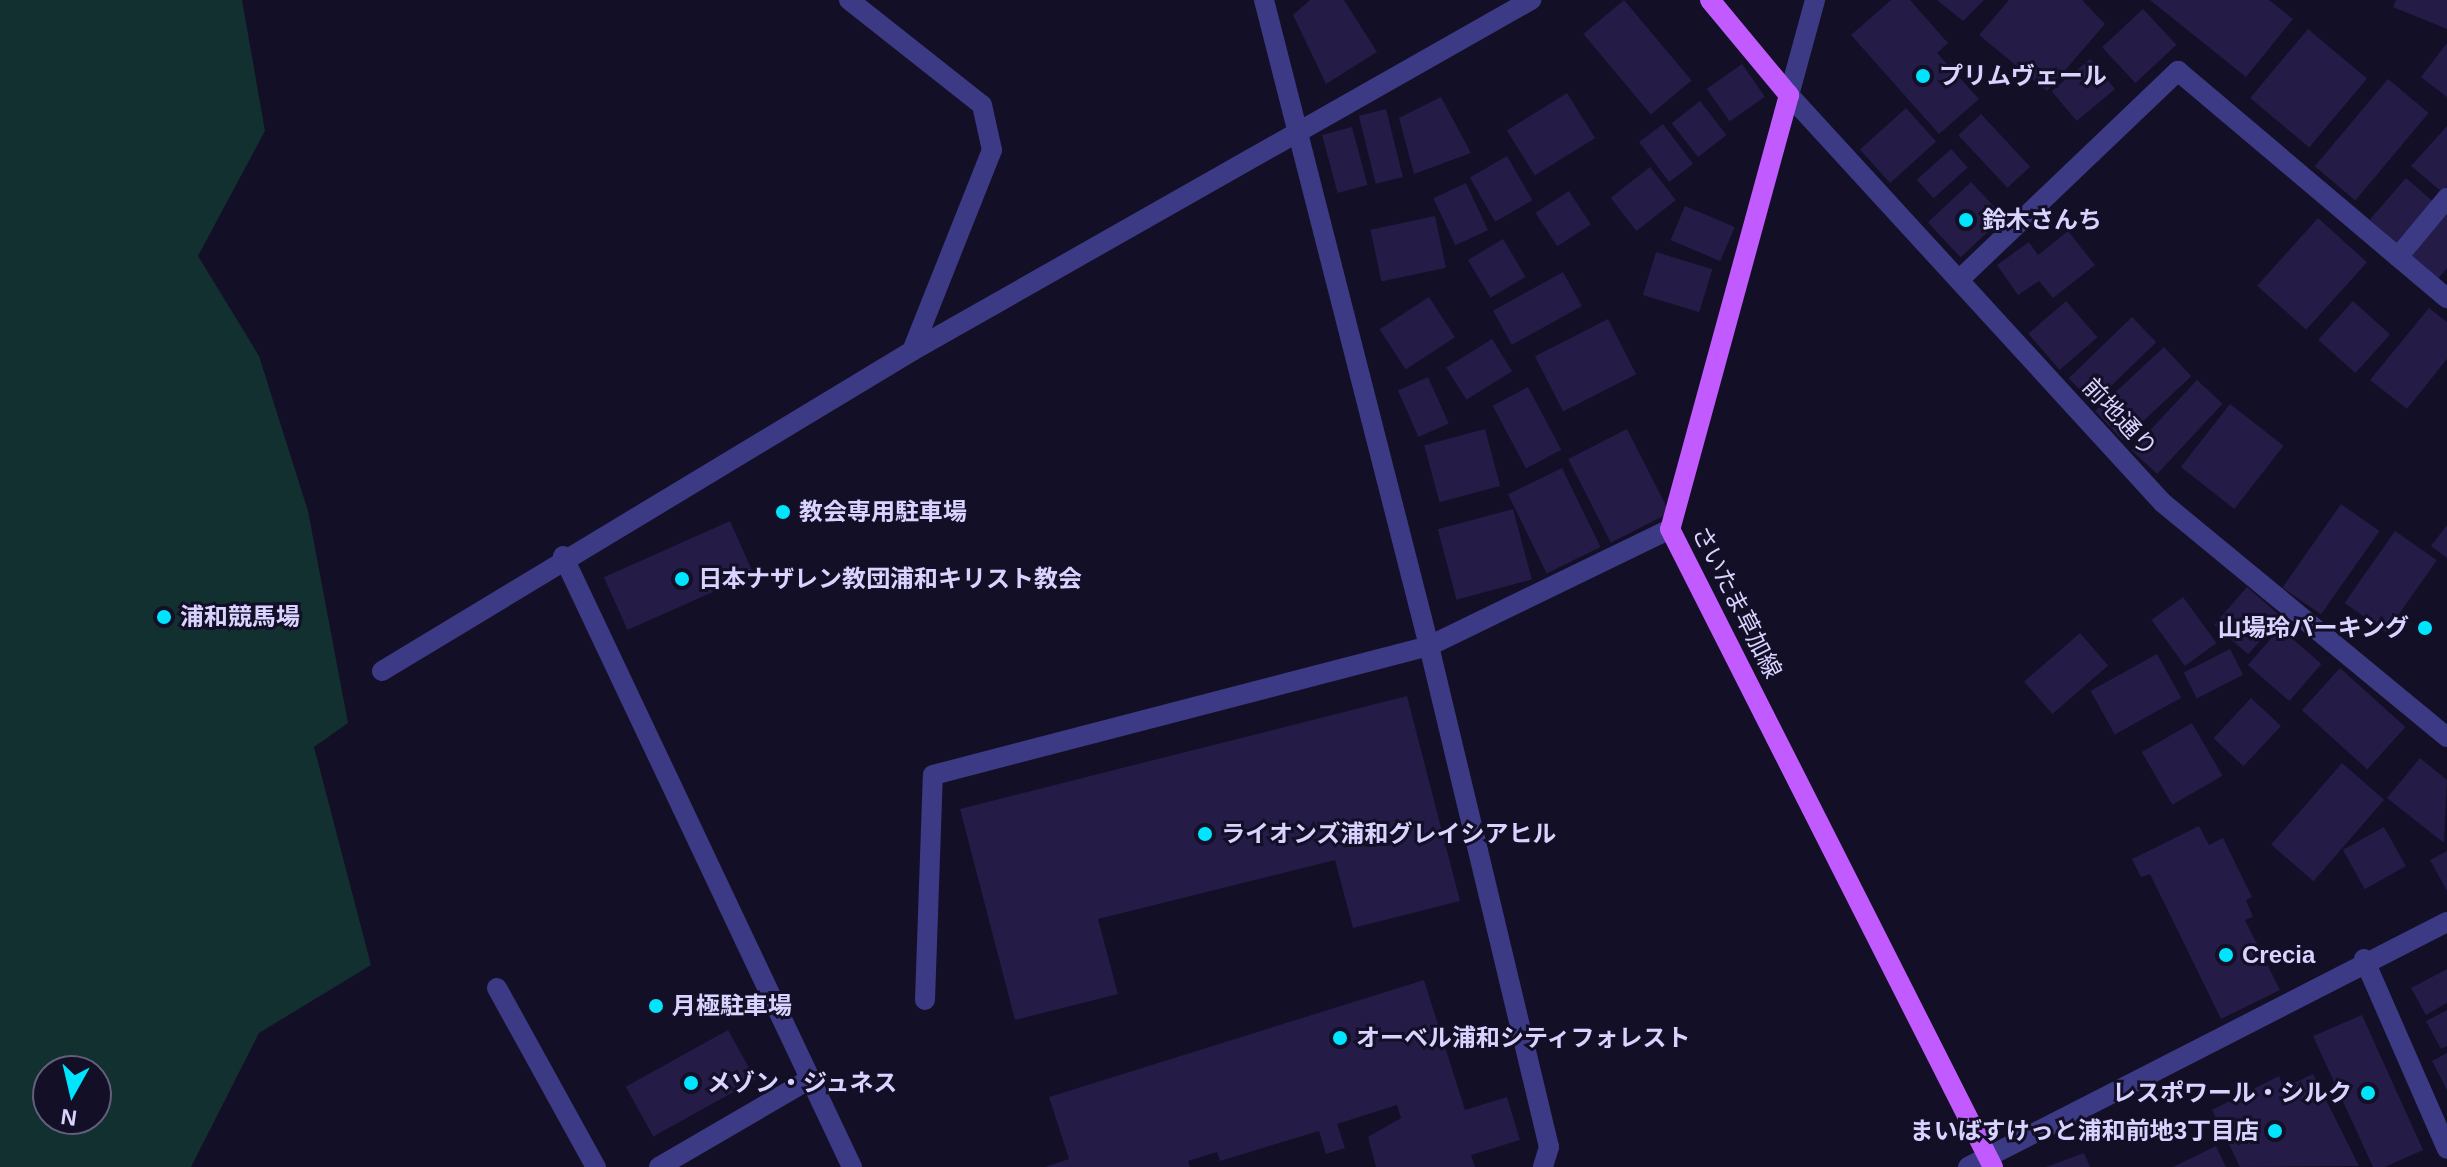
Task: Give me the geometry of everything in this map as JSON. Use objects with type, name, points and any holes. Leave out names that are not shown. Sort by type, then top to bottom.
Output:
[{"type":"main road","points":[[1710,0],[1789,95]]},
{"type":"main road","name":"さいたま草加線","points":[[1789,95],[1670,529],[1991,1162]]},
{"type":"street","points":[[849,0],[982,105],[992,150],[912,351]]},
{"type":"street","points":[[1264,0],[1296,137],[1429,646],[1549,1147],[1543,1167]]},
{"type":"street","points":[[382,671],[563,556],[912,351],[1296,137],[1531,0]]},
{"type":"street","points":[[1789,95],[1815,0]]},
{"type":"street","points":[[1959,280],[2178,71],[2447,298]]},
{"type":"street","name":"前地通り","points":[[1789,95],[2163,503],[2447,737]]},
{"type":"street","points":[[2398,257],[2447,198]]},
{"type":"street","points":[[925,1000],[933,775],[1429,646],[1670,529]]},
{"type":"street","points":[[563,556],[852,1167]]},
{"type":"street","points":[[1968,1167],[1991,1162],[2364,959],[2447,922]]},
{"type":"street","points":[[2364,959],[2447,1149]]},
{"type":"street","points":[[497,988],[596,1167]]},
{"type":"street","points":[[659,1167],[810,1079]]},
{"type":"green space","name":"浦和競馬場","points":[[0,0],[242,0],[265,131],[198,256],[259,356],[308,511],[348,723],[314,747],[371,965],[259,1033],[191,1167],[0,1167]]},
{"type":"building","points":[[1310,0],[1344,0],[1377,52],[1326,84],[1293,15]]},
{"type":"building","points":[[1624,0],[1691,80],[1651,115],[1583,34]]},
{"type":"building","name":"プリムヴェール","points":[[1891,0],[1910,0],[1948,43],[1937,53],[1979,99],[1939,134],[1851,35]]},
{"type":"building","points":[[1937,0],[1984,0],[1963,21]]},
{"type":"building","points":[[2009,0],[2082,0],[2105,24],[2047,91],[1979,35]]},
{"type":"building","points":[[2150,0],[2269,0],[2293,19],[2246,77]]},
{"type":"building","points":[[2396,0],[2447,0],[2447,29],[2393,7]]},
{"type":"building","points":[[2143,9],[2176,45],[2135,83],[2102,47]]},
{"type":"building","points":[[2308,29],[2367,78],[2309,147],[2250,98]]},
{"type":"building","points":[[2447,43],[2447,97],[2421,77]]},
{"type":"building","points":[[2090,59],[2115,89],[2077,121],[2052,91]]},
{"type":"building","points":[[1742,64],[1765,97],[1730,121],[1707,89]]},
{"type":"building","points":[[2388,79],[2429,113],[2355,200],[2315,166]]},
{"type":"building","points":[[1567,93],[1595,138],[1535,176],[1507,131]]},
{"type":"building","points":[[1441,97],[1471,153],[1414,174],[1399,118]]},
{"type":"building","points":[[1700,101],[1726,135],[1698,157],[1672,123]]},
{"type":"building","points":[[1906,108],[1936,141],[1890,183],[1860,149]]},
{"type":"building","points":[[1386,109],[1403,177],[1376,184],[1359,116]]},
{"type":"building","points":[[1981,114],[2030,167],[2007,188],[1958,135]]},
{"type":"building","points":[[1663,124],[1693,164],[1669,182],[1639,142]]},
{"type":"building","points":[[2447,126],[2447,186],[2442,192],[2411,166]]},
{"type":"building","points":[[1352,127],[1368,185],[1338,193],[1322,135]]},
{"type":"building","points":[[1951,149],[1968,168],[1934,198],[1917,180]]},
{"type":"building","points":[[1507,156],[1532,200],[1495,222],[1470,178]]},
{"type":"building","points":[[1650,167],[1676,200],[1636,231],[1611,198]]},
{"type":"building","points":[[2406,178],[2434,202],[2398,244],[2370,220]]},
{"type":"building","name":"鈴木さんち","points":[[1971,182],[2004,217],[1961,257],[1928,222]]},
{"type":"building","points":[[1466,183],[1488,230],[1455,245],[1433,198]]},
{"type":"building","points":[[1569,191],[1591,225],[1557,246],[1535,213]]},
{"type":"building","points":[[1685,206],[1735,227],[1720,261],[1671,240]]},
{"type":"building","points":[[2447,209],[2447,268],[2438,279],[2409,255]]},
{"type":"building","points":[[1435,216],[1446,268],[1381,282],[1370,230]]},
{"type":"building","points":[[2318,218],[2367,262],[2306,330],[2257,286]]},
{"type":"building","points":[[2068,231],[2095,265],[2053,298],[2039,281],[2018,295],[1997,265],[2029,242],[2038,255]]},
{"type":"building","points":[[1503,239],[1526,277],[1491,298],[1468,260]]},
{"type":"building","points":[[1656,252],[1712,269],[1699,312],[1643,295]]},
{"type":"building","points":[[1563,272],[1582,306],[1512,345],[1493,311]]},
{"type":"building","points":[[1429,297],[1455,337],[1406,369],[1380,329]]},
{"type":"building","points":[[2066,301],[2097,337],[2060,370],[2028,334]]},
{"type":"building","points":[[2353,301],[2390,334],[2355,373],[2318,340]]},
{"type":"building","points":[[2429,308],[2447,322],[2447,359],[2407,409],[2370,380]]},
{"type":"building","points":[[2132,317],[2156,342],[2093,403],[2069,378]]},
{"type":"building","points":[[1608,319],[1636,374],[1563,411],[1535,356]]},
{"type":"building","points":[[1492,339],[1512,371],[1466,400],[1446,368]]},
{"type":"building","points":[[2164,347],[2191,376],[2123,440],[2095,411]]},
{"type":"building","points":[[1428,377],[1449,424],[1419,437],[1398,390]]},
{"type":"building","points":[[2197,380],[2223,404],[2157,474],[2132,450]]},
{"type":"building","points":[[1528,387],[1561,450],[1526,468],[1493,406]]},
{"type":"building","points":[[2230,404],[2284,446],[2234,509],[2181,467]]},
{"type":"building","points":[[1485,429],[1500,486],[1439,502],[1424,445]]},
{"type":"building","points":[[1627,429],[1670,513],[1611,543],[1568,459]]},
{"type":"building","points":[[1562,468],[1601,547],[1547,573],[1508,494]]},
{"type":"building","points":[[2341,504],[2380,531],[2321,615],[2282,588]]},
{"type":"building","points":[[1513,509],[1532,580],[1457,600],[1438,529]]},
{"type":"building","points":[[730,521],[754,574],[628,630],[604,577]]},
{"type":"building","points":[[2447,525],[2447,558],[2431,546]]},
{"type":"building","points":[[2395,531],[2437,560],[2386,632],[2345,603]]},
{"type":"building","points":[[2247,587],[2281,617],[2248,654],[2214,625]]},
{"type":"building","points":[[2183,597],[2217,643],[2185,666],[2151,620]]},
{"type":"building","points":[[2280,628],[2322,664],[2289,701],[2248,665]]},
{"type":"building","points":[[2080,633],[2108,665],[2052,714],[2024,682]]},
{"type":"building","points":[[2230,649],[2243,675],[2197,698],[2184,673]]},
{"type":"building","points":[[2157,654],[2181,698],[2115,735],[2091,691]]},
{"type":"building","points":[[2340,668],[2405,727],[2367,769],[2302,710]]},
{"type":"building","name":"ライオンズ浦和グレイシアヒル","points":[[1407,696],[1460,901],[1353,928],[1335,860],[1098,919],[1118,994],[1015,1020],[960,809]]},
{"type":"building","points":[[2251,698],[2281,726],[2243,766],[2213,738]]},
{"type":"building","points":[[2192,723],[2222,776],[2172,805],[2142,752]]},
{"type":"building","points":[[2420,758],[2447,780],[2444,843],[2387,798]]},
{"type":"building","points":[[2342,763],[2384,800],[2313,881],[2271,845]]},
{"type":"building","name":"Crecia","points":[[2199,826],[2209,845],[2223,838],[2252,897],[2246,900],[2253,917],[2245,920],[2280,990],[2221,1019],[2150,874],[2141,877],[2132,859]]},
{"type":"building","points":[[2384,827],[2406,866],[2365,889],[2343,850]]},
{"type":"building","points":[[2447,851],[2447,891],[2430,860]]},
{"type":"building","points":[[2447,969],[2447,1003],[2426,1015],[2411,988]]},
{"type":"building","name":"オーベル浦和シティフォレスト","points":[[1424,980],[1465,1110],[1507,1097],[1520,1140],[1471,1155],[1475,1167],[1376,1167],[1368,1137],[1401,1118],[1397,1105],[1337,1124],[1345,1148],[1326,1154],[1319,1131],[1220,1161],[1217,1152],[1188,1161],[1190,1167],[1045,1167],[1069,1159],[1049,1097]]},
{"type":"building","points":[[2447,1010],[2447,1046],[2441,1049],[2426,1021]]},
{"type":"building","name":"レスポワール・シルク","points":[[2362,1015],[2423,1150],[2385,1167],[2373,1167],[2313,1036]]},
{"type":"building","name":"メゾン・ジュネス","points":[[728,1030],[756,1080],[653,1137],[626,1087]]},
{"type":"building","points":[[2447,1053],[2447,1090],[2432,1061]]},
{"type":"building","points":[[2313,1074],[2359,1166],[2240,1167],[2212,1110],[2279,1076],[2284,1088]]},
{"type":"building","points":[[2216,1146],[2226,1167],[2173,1167]]},
{"type":"building","points":[[2084,1153],[2090,1167],[2046,1167]]},
{"type":"place","name":"プリムヴェール","points":[[1923,76]]},
{"type":"place","name":"鈴木さんち","points":[[1966,220]]},
{"type":"place","name":"教会専用駐車場","points":[[783,512]]},
{"type":"place","name":"日本ナザレン教団浦和キリスト教会","points":[[682,579]]},
{"type":"place","name":"浦和競馬場","points":[[164,617]]},
{"type":"place","name":"山場玲パーキング","points":[[2425,628]]},
{"type":"place","name":"ライオンズ浦和グレイシアヒル","points":[[1205,834]]},
{"type":"place","name":"Crecia","points":[[2226,955]]},
{"type":"place","name":"月極駐車場","points":[[656,1006]]},
{"type":"place","name":"オーベル浦和シティフォレスト","points":[[1340,1038]]},
{"type":"place","name":"メゾン・ジュネス","points":[[691,1083]]},
{"type":"place","name":"レスポワール・シルク","points":[[2368,1093]]},
{"type":"place","name":"まいばすけっと浦和前地3丁目店","points":[[2275,1131]]}]
